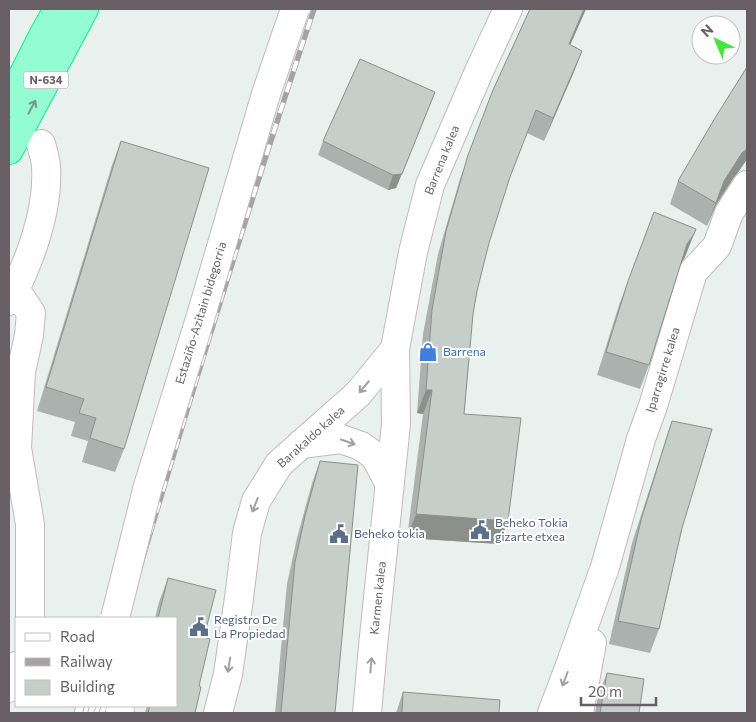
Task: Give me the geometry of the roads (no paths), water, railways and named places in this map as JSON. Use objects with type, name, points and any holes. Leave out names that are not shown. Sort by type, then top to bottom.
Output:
[{"type":"highway","name":"N-634","points":[[9,103],[46,21],[58,9]]},
{"type":"highway","name":"N-634","points":[[9,150],[84,9]]},
{"type":"street","name":"Estaziño-Azitain bidegorria","points":[[115,617],[148,486],[200,319],[266,94],[295,9]]},
{"type":"street","name":"Barrena kalea","points":[[395,349],[413,252],[430,185],[508,9]]},
{"type":"street","points":[[30,617],[30,524],[17,448],[21,372],[29,334],[31,313],[12,295],[32,248],[42,214],[46,189],[46,165],[41,144]]},
{"type":"street","name":"Iparragirre kalea","points":[[552,713],[570,668],[605,567],[641,439],[653,406],[693,272],[717,246],[730,213],[747,185]]},
{"type":"street","name":"Barakaldo kalea","points":[[218,713],[229,665],[247,533],[256,501],[279,464],[358,394],[395,349]]},
{"type":"street","name":"Karmen kalea","points":[[367,713],[396,424],[395,349]]},
{"type":"street","points":[[300,444],[341,439],[361,446],[375,456],[389,483]]},
{"type":"street","name":"Iparragirre kalea","points":[[579,713],[605,567]]},
{"type":"street","points":[[9,688],[15,669]]},
{"type":"railway","points":[[114,617],[195,350],[303,9]]},
{"type":"railway","points":[[125,617],[217,312],[314,9]]},
{"type":"railway","points":[[85,713],[87,707]]},
{"type":"railway","points":[[96,713],[99,707]]},
{"type":"place","name":"Barrena","points":[[428,352]]},
{"type":"place","name":"Beheko Tokia gizarte etxea","points":[[480,530]]},
{"type":"place","name":"Beheko tokia","points":[[339,534]]},
{"type":"place","name":"Registro De La Propiedad","points":[[199,627]]}]
